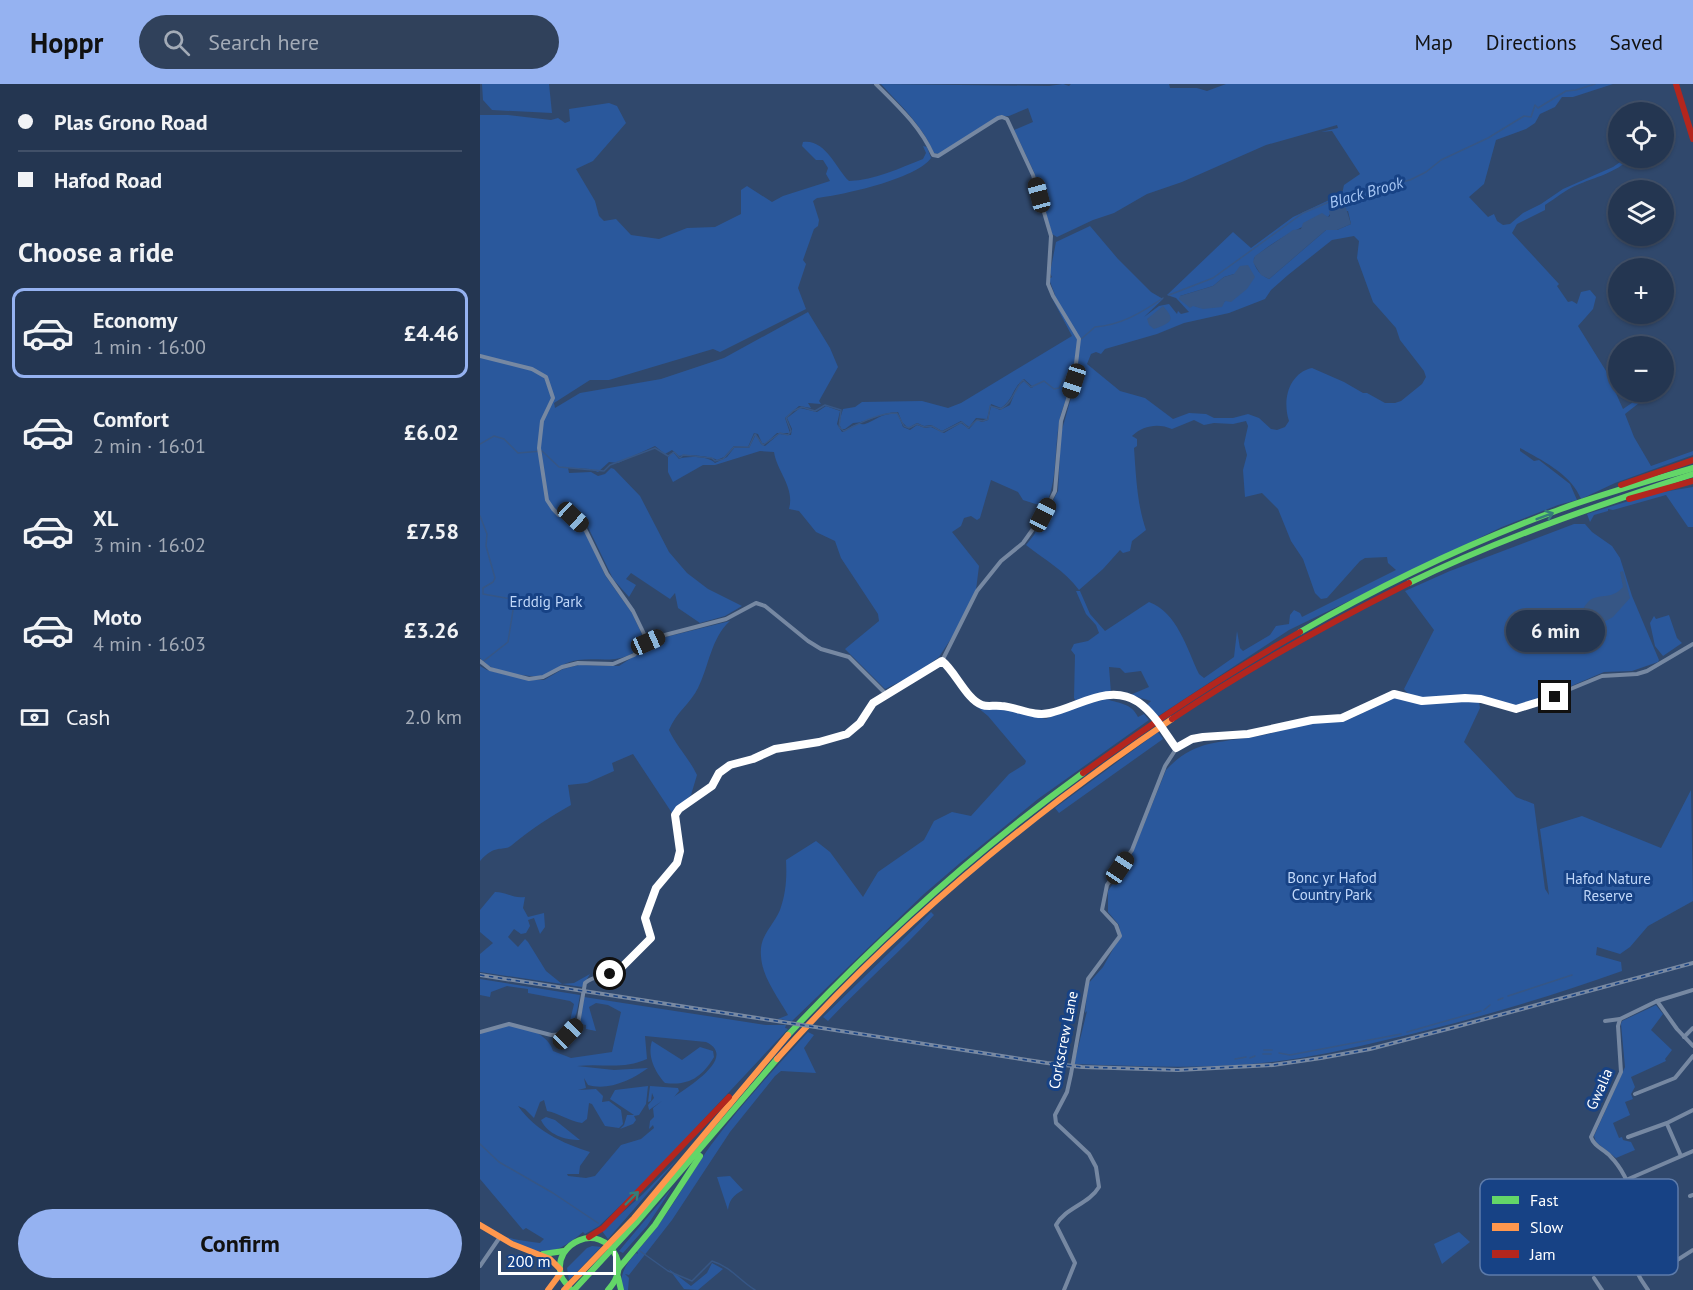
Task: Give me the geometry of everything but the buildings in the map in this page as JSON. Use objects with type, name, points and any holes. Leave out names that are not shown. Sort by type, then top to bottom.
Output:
[{"type":"main road","points":[[1676,84],[1693,139]]},
{"type":"main road","points":[[1600,496],[1612,488],[1693,460]]},
{"type":"main road","points":[[534,1252],[555,1254],[564,1251],[571,1244],[589,1237],[603,1227],[877,945],[965,866],[1076,777],[1195,694],[1298,631],[1381,587],[1482,541],[1600,496],[1693,468]]},
{"type":"main road","points":[[480,1225],[500,1237],[553,1261],[568,1290],[615,1243],[817,1015],[903,930],[1000,846],[1101,767],[1200,699],[1293,642],[1391,590],[1482,548],[1591,507],[1693,474]]},
{"type":"main road","points":[[1591,507],[1604,506],[1693,481]]},
{"type":"main road","points":[[615,1243],[769,1056]]},
{"type":"main road","points":[[619,1268],[655,1224],[732,1110]]},
{"type":"main road","points":[[589,1237],[607,1243],[614,1250],[619,1268],[621,1290]]},
{"type":"main road","points":[[549,1290],[560,1271],[564,1251]]},
{"type":"main road","points":[[608,1290],[618,1276]]},
{"type":"street","points":[[480,1032],[509,1024],[551,1035],[568,1034],[578,1024],[583,988],[591,979],[610,974],[621,968],[651,938],[645,918],[656,888],[677,863],[680,851],[675,815],[679,809],[712,786],[719,773],[730,765],[753,759],[775,749],[819,742],[847,734],[860,723],[873,703],[942,661],[978,591],[1001,561],[1023,543],[1043,515],[1055,491],[1061,421],[1074,381],[1079,339],[1048,284],[1052,236],[1033,175],[1007,119],[998,118],[938,156],[933,154],[926,139],[912,120],[876,84]]},
{"type":"street","points":[[480,356],[532,369],[546,377],[553,398],[542,421],[539,452],[548,500],[553,510],[559,515],[573,517],[584,527],[607,574],[633,611],[648,642]]},
{"type":"street","points":[[482,662],[490,669],[529,679],[543,677],[562,667],[578,663],[613,664],[624,661],[648,642],[661,636],[726,619],[756,603],[765,606],[814,645],[849,657],[886,694]]},
{"type":"street","points":[[942,661],[973,698],[982,705],[1019,708],[1035,715],[1051,713],[1084,700],[1111,695],[1123,696],[1138,702],[1151,714],[1176,748],[1192,739],[1203,737],[1248,734],[1312,720],[1342,718],[1394,694],[1422,701],[1481,699],[1522,709],[1602,676],[1637,674],[1693,645]]},
{"type":"street","name":"Corkscrew Lane","points":[[1064,1290],[1075,1263],[1059,1233],[1057,1223],[1091,1197],[1099,1187],[1096,1167],[1089,1154],[1055,1120],[1056,1112],[1066,1092],[1071,1074],[1088,979],[1120,936],[1116,926],[1102,910],[1107,885],[1132,850],[1165,766],[1176,748]]},
{"type":"street","points":[[1605,1021],[1620,1019],[1657,1001],[1693,990]]},
{"type":"street","points":[[1657,1001],[1693,1046]]},
{"type":"street","name":"Gwalia","points":[[1620,1019],[1618,1026],[1621,1072],[1592,1131],[1592,1142],[1613,1159],[1625,1179]]},
{"type":"street","points":[[1684,1037],[1693,1028]]},
{"type":"street","points":[[1635,1094],[1675,1078],[1693,1056]]},
{"type":"street","points":[[1628,1137],[1667,1124],[1693,1110]]},
{"type":"street","points":[[1667,1124],[1681,1156]]},
{"type":"street","points":[[1628,1179],[1693,1151]]},
{"type":"street","points":[[480,1266],[500,1237]]},
{"type":"street","points":[[1678,1260],[1693,1250]]},
{"type":"street","points":[[1639,1275],[1648,1290]]},
{"type":"street","points":[[1594,1278],[1602,1290]]},
{"type":"green space","points":[[482,84],[549,84],[552,113],[492,110],[483,100]]},
{"type":"green space","points":[[881,84],[1049,86],[1063,84],[1069,86],[1071,84],[1169,84],[1170,88],[1197,88],[1207,91],[1226,84],[1613,84],[1573,97],[1562,97],[1555,107],[1540,114],[1535,123],[1526,129],[1496,140],[1484,184],[1469,197],[1488,217],[1494,214],[1497,221],[1503,225],[1510,224],[1523,213],[1563,189],[1611,168],[1617,168],[1565,192],[1545,205],[1545,210],[1517,224],[1512,233],[1559,284],[1557,286],[1568,302],[1572,301],[1577,304],[1581,292],[1590,290],[1596,297],[1593,309],[1578,326],[1608,375],[1608,402],[1620,402],[1623,409],[1633,402],[1640,402],[1625,414],[1634,437],[1651,466],[1693,451],[1693,455],[1615,483],[1581,499],[1577,490],[1564,475],[1520,448],[1520,451],[1534,461],[1539,460],[1570,484],[1577,500],[1502,527],[1289,630],[1157,717],[1147,705],[1151,701],[1130,695],[1149,687],[1141,671],[1125,673],[1120,668],[1109,667],[1111,693],[1089,699],[1085,697],[1076,701],[1074,698],[1075,655],[1071,650],[1074,644],[1088,641],[1099,633],[1096,625],[1086,614],[1076,591],[1080,591],[1090,614],[1105,631],[1149,602],[1159,607],[1180,632],[1199,674],[1204,678],[1234,657],[1237,631],[1240,648],[1243,651],[1270,635],[1276,626],[1289,624],[1290,615],[1294,610],[1302,617],[1396,570],[1388,563],[1387,557],[1365,558],[1327,598],[1321,599],[1315,593],[1303,559],[1291,541],[1278,509],[1262,493],[1245,497],[1243,470],[1247,455],[1244,444],[1248,426],[1246,421],[1204,425],[1194,420],[1172,429],[1157,426],[1146,427],[1132,436],[1137,439],[1137,446],[1134,448],[1136,479],[1146,530],[1132,541],[1130,551],[1123,553],[1120,550],[1079,590],[1061,571],[1026,545],[1058,491],[1061,433],[1071,398],[1067,397],[1057,434],[1052,487],[1045,507],[1023,500],[1018,492],[991,480],[980,518],[977,520],[971,516],[964,518],[961,526],[952,532],[979,566],[976,590],[956,631],[939,657],[914,675],[885,689],[845,649],[879,621],[878,614],[841,558],[835,541],[816,532],[799,511],[789,509],[790,494],[774,452],[760,451],[715,465],[703,465],[673,482],[668,472],[668,457],[673,452],[679,459],[697,457],[715,463],[727,457],[734,448],[749,448],[756,434],[761,444],[765,446],[779,434],[791,435],[792,429],[787,418],[800,408],[817,412],[826,406],[840,411],[837,424],[842,432],[856,424],[865,424],[889,414],[898,414],[903,427],[910,430],[917,425],[925,428],[931,427],[944,433],[961,423],[969,429],[977,420],[982,422],[988,420],[991,406],[1000,410],[1010,405],[1017,387],[1024,381],[1031,388],[1033,387],[1024,379],[1017,386],[1001,408],[991,404],[987,419],[976,418],[969,427],[961,421],[942,431],[931,425],[924,426],[917,423],[908,428],[902,422],[898,412],[886,414],[853,423],[845,429],[841,429],[839,422],[843,409],[855,407],[862,402],[922,401],[948,408],[961,403],[1072,336],[1053,300],[1055,295],[1049,279],[1052,277],[1050,273],[1056,242],[1090,226],[1118,259],[1151,292],[1163,299],[1144,317],[1159,306],[1169,304],[1177,314],[1178,311],[1181,314],[1189,312],[1176,298],[1167,295],[1233,232],[1251,248],[1293,217],[1342,194],[1344,185],[1360,174],[1332,131],[1321,132],[1338,128],[1337,125],[1266,145],[1182,182],[1147,194],[1114,213],[1057,237],[1052,234],[1034,172],[1014,130],[1033,122],[1028,108],[1009,116],[998,116],[939,154],[934,153],[917,125]],"holes":[[[1348,211],[1351,224],[1337,230],[1326,230],[1269,279],[1256,268],[1254,258],[1262,251],[1324,216]],[[1354,236],[1359,241],[1357,258],[1373,302],[1396,328],[1400,340],[1424,371],[1426,377],[1422,384],[1401,401],[1385,403],[1312,368],[1298,375],[1293,381],[1286,405],[1289,421],[1285,427],[1277,430],[1271,429],[1259,418],[1248,414],[1233,418],[1214,418],[1206,414],[1189,413],[1173,419],[1145,398],[1120,391],[1087,364],[1091,354],[1096,352],[1101,354],[1105,349],[1157,334],[1184,323],[1229,313],[1265,299],[1271,290],[1288,275],[1332,240]],[[1234,274],[1240,293],[1234,298],[1201,308],[1180,296],[1213,286],[1224,277]]]},
{"type":"green space","name":"Erddig Park","points":[[609,103],[617,106],[626,123],[593,161],[576,169],[595,201],[599,216],[604,221],[616,219],[631,235],[659,239],[687,228],[715,227],[741,214],[741,190],[747,186],[772,202],[783,196],[830,181],[826,174],[828,168],[823,160],[816,160],[802,146],[803,142],[811,142],[824,150],[849,181],[878,176],[923,159],[926,153],[923,146],[927,147],[931,158],[911,173],[895,179],[861,190],[817,198],[813,201],[819,220],[818,226],[814,229],[803,260],[806,264],[798,288],[806,309],[720,352],[713,349],[609,380],[590,380],[554,403],[555,408],[580,393],[661,379],[724,358],[808,312],[830,348],[838,367],[819,401],[821,404],[808,403],[811,408],[799,406],[785,418],[790,433],[777,433],[765,444],[762,443],[758,434],[754,433],[748,447],[734,446],[724,457],[717,460],[710,457],[679,456],[672,450],[665,454],[655,446],[618,463],[609,462],[598,472],[590,469],[568,468],[569,473],[591,472],[598,476],[605,474],[611,468],[614,469],[640,496],[669,552],[687,573],[708,589],[742,606],[725,616],[700,623],[678,608],[675,593],[670,599],[631,573],[626,579],[636,585],[629,597],[613,579],[588,527],[582,522],[605,575],[632,613],[645,641],[630,655],[622,658],[573,661],[540,676],[518,674],[491,667],[480,658],[480,115],[508,115],[551,120],[558,118],[565,123],[570,121],[569,109]]},
{"type":"green space","points":[[1693,487],[1693,527],[1688,527],[1666,495],[1613,510],[1608,509],[1608,511],[1594,515],[1590,522],[1587,514],[1651,494]]},
{"type":"green space","points":[[1574,524],[1585,524],[1612,546],[1620,558],[1658,662],[1632,671],[1604,672],[1522,707],[1477,695],[1423,699],[1409,695],[1404,689],[1434,630],[1405,591],[1450,571]]},
{"type":"green space","points":[[1669,615],[1677,638],[1682,643],[1663,656],[1655,646],[1650,623],[1654,616],[1656,619]]},
{"type":"green space","points":[[730,621],[714,644],[702,680],[695,693],[675,718],[669,730],[697,775],[691,795],[672,813],[633,754],[612,763],[614,771],[587,783],[568,785],[571,805],[509,847],[490,852],[480,861],[480,666],[487,670],[529,680],[544,680],[563,669],[579,665],[619,666],[662,638]]},
{"type":"green space","name":"Bonc yr Hafod Country Park","points":[[1398,697],[1419,703],[1459,699],[1479,702],[1480,708],[1464,742],[1516,797],[1534,804],[1545,889],[1549,895],[1540,829],[1582,816],[1661,848],[1691,790],[1693,901],[1648,926],[1630,947],[1620,954],[1597,947],[1596,955],[1621,962],[1622,971],[1536,1000],[1449,1025],[1339,1051],[1270,1062],[1186,1067],[1074,1064],[1087,1011],[1085,1013],[1088,984],[1103,967],[1121,935],[1119,925],[1108,912],[1108,891],[1130,859],[1166,770],[1186,753],[1196,748],[1216,742],[1260,736],[1311,723],[1344,721],[1384,701]]},
{"type":"green space","points":[[1106,699],[1125,705],[1132,709],[1138,717],[1144,714],[1149,720],[1038,799],[960,863],[924,894],[792,1021],[778,1019],[788,1015],[764,972],[761,949],[764,937],[782,904],[786,885],[786,860],[816,841],[830,852],[863,897],[878,872],[924,840],[934,821],[952,812],[971,816],[1009,774],[1025,764],[1026,761],[988,716],[977,707],[1002,708],[1046,719],[1068,709]]},
{"type":"green space","points":[[1158,732],[1163,739],[1059,813],[1055,808]]},
{"type":"green space","points":[[495,892],[525,897],[523,908],[528,917],[544,913],[545,927],[540,934],[534,918],[528,920],[530,926],[526,933],[521,934],[514,929],[508,937],[518,947],[525,939],[546,971],[562,984],[574,983],[590,974],[582,987],[480,972],[480,954],[493,943],[480,932],[480,910]]},
{"type":"green space","points":[[931,912],[934,915],[921,929],[828,1021],[823,1017]]},
{"type":"green space","points":[[480,979],[580,995],[575,1018],[569,1026],[559,1032],[569,1025],[574,1004],[570,1001],[528,993],[528,989],[507,986],[491,992],[490,997],[480,995]]},
{"type":"green space","points":[[584,997],[766,1025],[786,1025],[785,1028],[788,1029],[643,1184],[599,1226],[585,1234],[583,1232],[561,1247],[543,1252],[524,1247],[501,1235],[540,1243],[544,1239],[526,1228],[523,1230],[480,1179],[480,1033],[515,1025],[536,1032],[547,1040],[553,1051],[571,1058],[612,1052],[621,1012],[608,1005],[596,1003],[589,1007],[596,1031],[586,1029],[586,1025],[580,1024]],"holes":[[[645,1036],[706,1042],[714,1048],[716,1056],[714,1063],[699,1079],[674,1097],[679,1091],[678,1088],[650,1086],[648,1102],[651,1101],[652,1093],[654,1098],[648,1105],[649,1110],[662,1101],[653,1108],[654,1117],[650,1121],[649,1129],[653,1125],[654,1128],[641,1139],[621,1145],[595,1176],[586,1178],[568,1176],[567,1174],[579,1174],[580,1166],[590,1152],[550,1135],[525,1115],[518,1106],[534,1118],[540,1102],[544,1100],[547,1111],[582,1123],[587,1119],[589,1103],[592,1104],[605,1126],[619,1128],[623,1124],[621,1110],[609,1101],[602,1102],[603,1096],[596,1089],[578,1090],[586,1088],[584,1078],[588,1085],[604,1087],[635,1077],[648,1068],[614,1070],[577,1066],[621,1065],[647,1059]]]},
{"type":"green space","points":[[1656,1005],[1663,1014],[1651,1030],[1672,1050],[1665,1059],[1666,1061],[1631,1077],[1635,1087],[1631,1094],[1633,1099],[1625,1102],[1630,1115],[1613,1123],[1619,1138],[1622,1137],[1623,1140],[1631,1142],[1635,1150],[1616,1158],[1596,1142],[1594,1136],[1625,1067],[1621,1024],[1622,1021]]},
{"type":"green space","points":[[808,1032],[814,1035],[804,1048],[816,1073],[781,1071],[775,1076],[730,1132],[672,1220],[629,1275],[625,1274],[629,1278],[628,1290],[622,1290],[622,1274],[626,1265],[636,1253],[638,1254],[637,1251],[667,1213],[711,1145],[770,1073]]},
{"type":"green space","points":[[652,1041],[682,1060],[700,1047],[713,1051],[714,1057],[705,1070],[694,1079],[674,1084],[665,1083],[653,1064]]},
{"type":"green space","points":[[648,1086],[646,1104],[639,1115],[634,1116],[636,1120],[633,1124],[620,1129],[627,1115],[634,1115],[610,1099],[615,1090]]},
{"type":"green space","points":[[546,1117],[555,1120],[580,1140],[563,1138],[552,1133],[541,1120]]},
{"type":"green space","points":[[680,1156],[608,1239],[602,1231]]},
{"type":"green space","points":[[730,1176],[743,1190],[732,1199],[728,1210],[717,1177]]},
{"type":"green space","points":[[672,1188],[647,1226],[623,1253],[619,1251]]},
{"type":"green space","points":[[1459,1232],[1470,1242],[1442,1264],[1434,1244]]},
{"type":"green space","points":[[601,1247],[569,1280],[567,1268],[587,1248]]},
{"type":"green space","points":[[712,1263],[723,1269],[698,1290],[684,1289],[669,1269],[691,1286],[707,1273]]},
{"type":"shaded area","points":[[1345,205],[1351,224],[1337,230],[1326,230],[1269,279],[1261,275],[1253,262],[1255,256],[1293,230],[1301,229],[1303,223],[1322,213],[1328,217],[1330,216],[1329,211]]},
{"type":"shaded area","points":[[1248,265],[1255,277],[1247,289],[1231,302],[1225,301],[1222,307],[1203,309],[1193,306],[1190,308],[1179,299],[1180,296],[1213,286],[1224,277],[1234,274],[1240,266]]},
{"type":"shaded area","points":[[1163,306],[1170,315],[1170,321],[1154,329],[1149,325],[1147,319]]},
{"type":"shaded area","points":[[1623,571],[1630,598],[1613,617],[1602,623],[1569,630],[1576,623],[1588,602],[1596,597],[1614,594],[1623,587],[1620,572]]},
{"type":"waterway","name":"Black Brook","points":[[1169,295],[1213,278],[1303,213],[1341,197],[1410,180],[1426,172],[1441,160],[1488,138],[1524,116],[1531,117],[1535,105],[1538,108],[1566,91],[1595,84]]},
{"type":"waterway","name":"Black Brook","points":[[1080,340],[1095,327],[1114,324],[1147,309],[1163,298]]},
{"type":"waterway","name":"Black Brook","points":[[480,444],[494,436],[504,439],[518,453],[542,451],[559,467],[604,471],[610,465],[655,448],[668,456],[674,452],[680,458],[683,455],[712,458],[715,461],[723,459],[734,447],[749,447],[755,434],[763,445],[780,433],[788,435],[791,431],[786,418],[793,411],[802,407],[815,411],[825,405],[841,410],[839,427],[844,431],[876,417],[897,413],[904,426],[909,428],[917,424],[924,427],[932,426],[942,432],[962,422],[968,428],[977,420],[988,419],[990,406],[1001,409],[1005,406],[1023,380],[1031,387],[1044,381],[1054,389],[1059,388],[1066,375],[1073,371],[1074,365]]},
{"type":"waterway","points":[[480,516],[487,534],[486,546],[495,578],[483,588],[483,594],[511,599],[514,604],[508,642],[480,664]]},
{"type":"waterway","points":[[1508,996],[1572,975]]},
{"type":"waterway","points":[[1498,1000],[1503,998]]},
{"type":"waterway","points":[[1484,1010],[1490,1005]]},
{"type":"waterway","points":[[1407,1032],[1481,1011]]},
{"type":"waterway","points":[[1279,1053],[1290,1055],[1401,1034]]},
{"type":"waterway","points":[[1264,1050],[1272,1050]]},
{"type":"waterway","points":[[1263,1054],[1271,1054]]},
{"type":"waterway","points":[[1250,1058],[1255,1056]]},
{"type":"waterway","points":[[1235,1059],[1246,1057]]},
{"type":"waterway","points":[[480,1144],[499,1162],[553,1193],[598,1223]]},
{"type":"waterway","points":[[640,1251],[668,1271],[692,1281],[712,1261],[730,1270],[755,1290]]},
{"type":"railway","points":[[480,975],[1047,1063],[1082,1067],[1178,1070],[1273,1065],[1370,1049],[1693,963]]},
{"type":"traffic: fast","points":[[1300,632],[1363,597],[1494,535],[1578,503],[1693,468]]},
{"type":"traffic: fast","points":[[1409,583],[1514,537],[1693,474]]},
{"type":"traffic: fast","points":[[788,1035],[929,897],[1005,833],[1083,773]]},
{"type":"traffic: fast","points":[[574,1290],[636,1223],[777,1059]]},
{"type":"traffic: fast","points":[[619,1268],[655,1225],[700,1156]]},
{"type":"traffic: fast","points":[[571,1290],[561,1275],[560,1264],[570,1246],[579,1240],[589,1238],[609,1245],[618,1261],[618,1274],[608,1290]]},
{"type":"traffic: fast","points":[[543,1254],[564,1251]]},
{"type":"traffic: fast","points":[[618,1277],[621,1290]]},
{"type":"traffic: slow","points":[[777,1059],[867,965],[964,877],[1066,795],[1172,719]]},
{"type":"traffic: slow","points":[[564,1290],[634,1218],[788,1035]]},
{"type":"traffic: slow","points":[[480,1225],[512,1244],[550,1259],[560,1269]]},
{"type":"traffic: slow","points":[[548,1290],[560,1274]]},
{"type":"traffic: jam","points":[[1676,84],[1693,139]]},
{"type":"traffic: jam","points":[[1621,485],[1693,460]]},
{"type":"traffic: jam","points":[[1629,499],[1693,481]]},
{"type":"traffic: jam","points":[[1172,719],[1288,647],[1409,583]]},
{"type":"traffic: jam","points":[[1083,773],[1189,700],[1300,632]]},
{"type":"traffic: jam","points":[[589,1237],[603,1228],[729,1097]]},
{"type":"route","points":[[610,974],[637,954],[651,938],[645,918],[656,888],[677,863],[680,851],[675,815],[679,809],[691,798],[712,786],[719,773],[730,765],[753,759],[775,749],[819,742],[847,734],[860,723],[873,703],[942,661],[973,698],[982,705],[1019,708],[1035,715],[1051,713],[1084,700],[1111,695],[1123,696],[1138,702],[1151,714],[1176,748],[1192,739],[1214,735],[1267,732],[1312,720],[1342,718],[1378,699],[1394,694],[1422,701],[1481,699],[1516,709],[1555,697]]},
{"type":"park label","name":"Hafod Nature Reserve","points":[[1608,886]]}]
